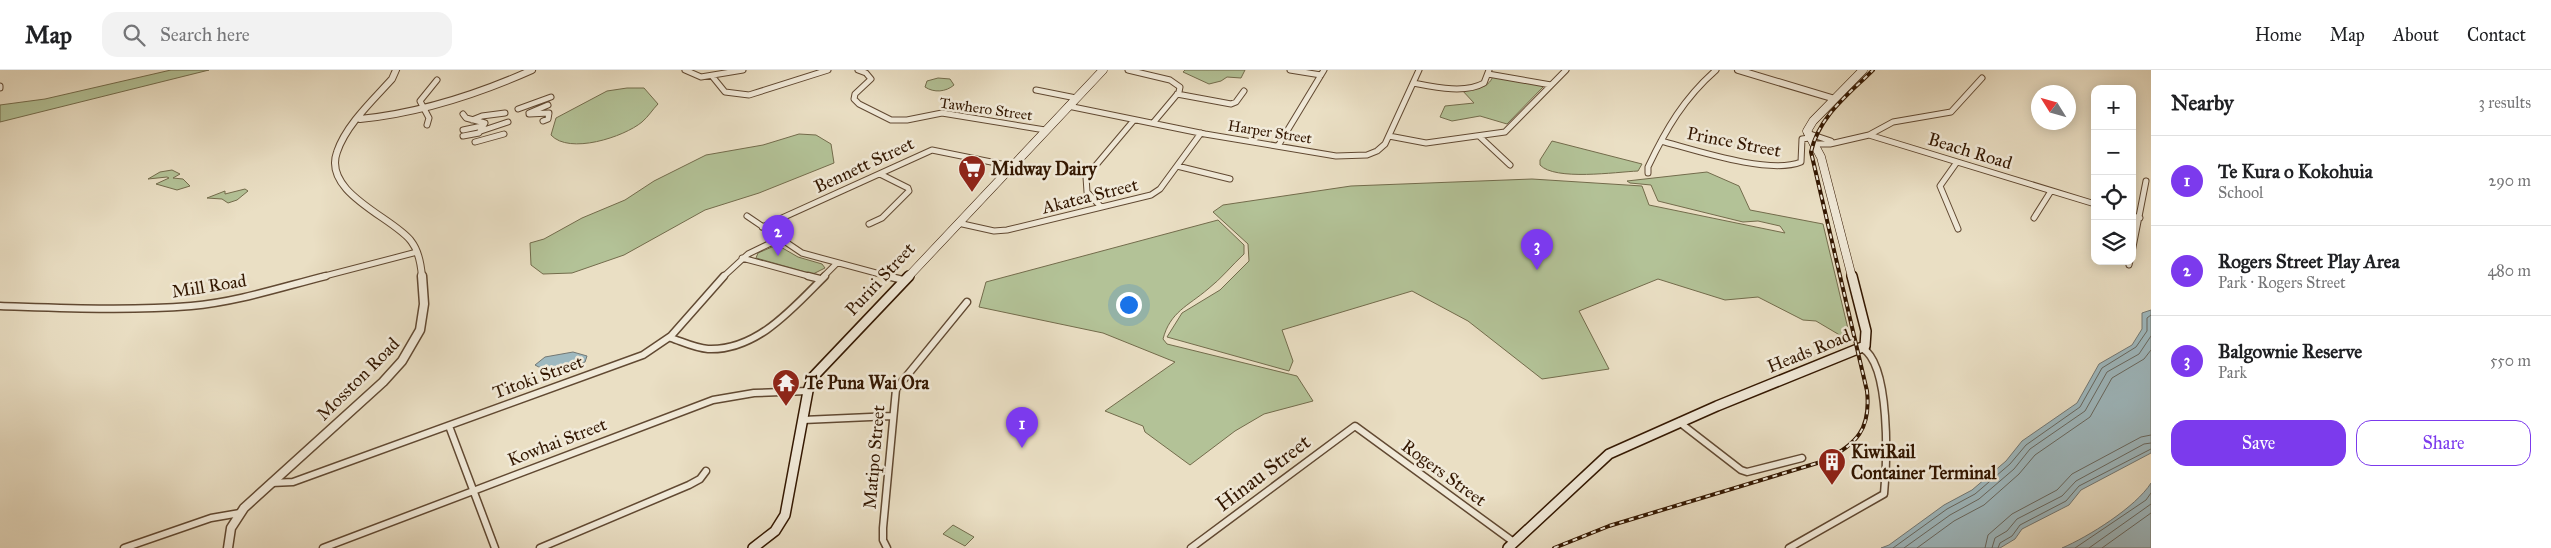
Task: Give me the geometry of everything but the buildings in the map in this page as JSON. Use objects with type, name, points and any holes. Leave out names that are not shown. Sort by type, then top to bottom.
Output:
[{"type":"main road","name":"Puriri Street","points":[[760,546],[775,531],[785,515],[808,391],[811,380],[817,371],[1102,70]]},
{"type":"main road","points":[[1812,141],[1811,123],[1863,70]]},
{"type":"main road","name":"Heads Road","points":[[1512,546],[1609,454],[1679,422],[1862,348],[1867,342],[1866,331],[1824,167],[1812,141]]},
{"type":"street","points":[[339,146],[396,70]]},
{"type":"street","points":[[339,146],[360,123],[478,93],[532,70]]},
{"type":"street","points":[[685,70],[698,77],[743,70]]},
{"type":"street","points":[[712,76],[725,92],[745,95],[828,70]]},
{"type":"street","name":"Tawhero Street","points":[[858,70],[866,73],[870,79],[855,94],[854,99],[859,104],[887,119],[902,121],[942,113],[1045,130]]},
{"type":"street","points":[[1128,70],[1174,81],[1180,87],[1177,94],[1153,123]]},
{"type":"street","points":[[1290,70],[1321,75]]},
{"type":"street","points":[[1278,146],[1324,70]]},
{"type":"street","name":"Harper Street","points":[[1068,106],[1201,133],[1355,156],[1377,151],[1383,147],[1419,70]]},
{"type":"street","points":[[1389,136],[1424,143],[1507,131],[1566,70]]},
{"type":"street","points":[[1648,173],[1648,167],[1677,108],[1694,87],[1716,70]]},
{"type":"street","points":[[1738,70],[1835,99]]},
{"type":"street","points":[[1413,83],[1441,88],[1477,86],[1484,83],[1489,72],[1551,85]]},
{"type":"street","points":[[1868,135],[1893,122],[1951,112],[1982,78]]},
{"type":"street","points":[[427,125],[429,120],[421,100],[437,80]]},
{"type":"street","points":[[1028,93],[1038,88],[1076,98]]},
{"type":"street","points":[[1177,94],[1231,104],[1236,102],[1244,91]]},
{"type":"street","points":[[379,95],[378,100],[368,115],[379,118]]},
{"type":"street","points":[[518,109],[551,97]]},
{"type":"street","points":[[543,121],[548,118],[549,113],[529,114],[548,105]]},
{"type":"street","points":[[472,120],[482,116],[505,113]]},
{"type":"street","points":[[463,114],[472,120],[484,122],[482,129],[476,135],[463,136]]},
{"type":"street","points":[[360,119],[379,118]]},
{"type":"street","points":[[1101,207],[1087,192],[1086,177],[1134,120]]},
{"type":"street","points":[[463,130],[482,129],[506,124]]},
{"type":"street","name":"Akatea Street","points":[[958,222],[1000,231],[1155,193],[1201,133]]},
{"type":"street","points":[[475,142],[504,134]]},
{"type":"street","name":"Beach Road","points":[[1812,141],[1836,142],[1868,135],[2091,203]]},
{"type":"street","points":[[1480,136],[1510,165]]},
{"type":"street","name":"Prince Street","points":[[1661,141],[1749,163],[1786,166],[1798,165],[1801,162],[1803,138],[1812,141]]},
{"type":"street","points":[[1802,146],[1812,141]]},
{"type":"street","name":"Beach Road","points":[[1812,141],[1836,142]]},
{"type":"street","name":"Mosston Road","points":[[228,548],[231,528],[240,513],[383,382],[414,346],[420,334],[425,300],[417,252],[404,234],[369,211],[349,190],[336,168],[336,152],[339,146]]},
{"type":"street","name":"Bennett Street","points":[[762,227],[932,150],[1011,166]]},
{"type":"street","points":[[1957,162],[1940,186],[1958,229]]},
{"type":"street","points":[[1177,166],[1230,179]]},
{"type":"street","points":[[869,224],[882,218],[909,191],[908,188],[880,174]]},
{"type":"street","points":[[2136,235],[2146,181]]},
{"type":"street","points":[[2034,218],[2051,191]]},
{"type":"street","points":[[747,216],[802,253],[903,280]]},
{"type":"street","points":[[2136,217],[2140,218]]},
{"type":"street","name":"Titoki Street","points":[[271,483],[293,482],[635,359],[671,338],[742,258],[779,239]]},
{"type":"street","name":"Mill Road","points":[[0,306],[126,309],[193,306],[243,297],[417,252]]},
{"type":"street","points":[[742,258],[820,280]]},
{"type":"street","points":[[671,338],[709,349],[745,344],[766,332],[837,263]]},
{"type":"street","name":"Matipo Street","points":[[887,548],[883,535],[893,416],[898,385],[967,302]]},
{"type":"street","points":[[1789,548],[1884,494],[1886,479],[1884,406],[1873,357],[1862,348]]},
{"type":"street","name":"Kowhai Street","points":[[323,548],[713,400],[754,393],[808,391]]},
{"type":"street","points":[[803,420],[893,416]]},
{"type":"street","points":[[1679,422],[1741,470],[1747,472],[1802,458]]},
{"type":"street","points":[[449,426],[495,548]]},
{"type":"street","name":"Rogers Street","points":[[1355,426],[1512,546]]},
{"type":"street","name":"Hinau Street","points":[[1192,548],[1355,426]]},
{"type":"street","points":[[540,548],[690,485],[706,471]]},
{"type":"street","points":[[124,548],[211,518],[240,513]]},
{"type":"green space","points":[[171,70],[209,70],[0,122],[0,105],[45,99]]},
{"type":"green space","points":[[1185,70],[1245,70],[1241,78],[1227,77],[1221,81],[1209,84],[1183,72]]},
{"type":"green space","points":[[1493,76],[1545,85],[1507,124],[1480,116],[1452,121],[1440,117],[1445,106],[1474,103],[1461,89],[1484,86],[1491,81]]},
{"type":"green space","points":[[938,78],[950,79],[954,85],[940,91],[925,87],[927,81]]},
{"type":"green space","points":[[644,88],[658,104],[634,128],[610,138],[583,144],[570,144],[559,141],[551,135],[556,118],[607,91]]},
{"type":"green space","points":[[799,134],[816,135],[831,144],[834,163],[759,193],[705,210],[624,255],[572,273],[543,274],[531,265],[530,243],[544,239],[582,218],[625,200],[654,181],[706,155],[763,145]]},
{"type":"green space","points":[[1552,141],[1642,164],[1638,171],[1586,174],[1559,173],[1548,170],[1540,165],[1540,160]]},
{"type":"green space","points":[[172,170],[180,174],[173,178],[183,179],[190,186],[177,190],[156,184],[169,178],[167,177],[148,179],[160,172]]},
{"type":"green space","points":[[1707,172],[1739,186],[1750,210],[1823,224],[1849,333],[1843,337],[1816,321],[1803,320],[1758,297],[1725,300],[1658,279],[1579,311],[1609,369],[1542,379],[1468,321],[1412,291],[1282,330],[1293,361],[1289,371],[1167,337],[1182,313],[1220,290],[1249,261],[1248,244],[1213,212],[1223,205],[1351,186],[1532,179],[1642,186],[1649,205],[1785,233],[1780,226],[1758,221],[1743,222],[1658,201],[1651,185],[1627,181]]},
{"type":"green space","points":[[245,189],[248,191],[237,200],[228,203],[222,199],[207,198],[225,191],[225,194]]},
{"type":"green space","points":[[1218,220],[1244,245],[1244,254],[1213,285],[1175,316],[1170,322],[1163,339],[1167,344],[1297,376],[1313,401],[1264,414],[1235,431],[1190,465],[1145,432],[1143,426],[1105,411],[1175,362],[1103,333],[979,307],[986,282]]},
{"type":"green space","points":[[779,246],[798,257],[822,264],[825,268],[813,274],[756,258],[758,253]]},
{"type":"green space","points":[[953,525],[974,537],[965,546],[943,534]]},
{"type":"water","points":[[2151,310],[2151,453],[2081,490],[2069,505],[2022,529],[2015,539],[2000,548],[1881,548],[1889,545],[1944,505],[1972,490],[2006,461],[2022,441],[2077,403],[2099,364],[2132,345],[2142,329],[2142,313]]},
{"type":"water","points":[[573,352],[587,356],[585,362],[554,370],[548,370],[535,365],[545,357]]},
{"type":"water","points":[[2151,483],[2151,548],[2062,548],[2085,537],[2111,520],[2134,502]]},
{"type":"railway","points":[[1554,548],[1609,526],[1824,461],[1845,448],[1859,434],[1867,416],[1867,391],[1811,152],[1815,139],[1828,117],[1845,97],[1873,70]]},
{"type":"place","name":"Midway Dairy","points":[[972,193]]},
{"type":"place","name":"Rogers Street Play Area","points":[[778,256]]},
{"type":"place","name":"Balgownie Reserve","points":[[1537,270]]},
{"type":"place","name":"Te Puna Wai Ora","points":[[786,407]]},
{"type":"place","name":"Te Kura o Kokohuia","points":[[1022,448]]},
{"type":"place","name":"KiwiRail Container Terminal","points":[[1832,486]]}]
